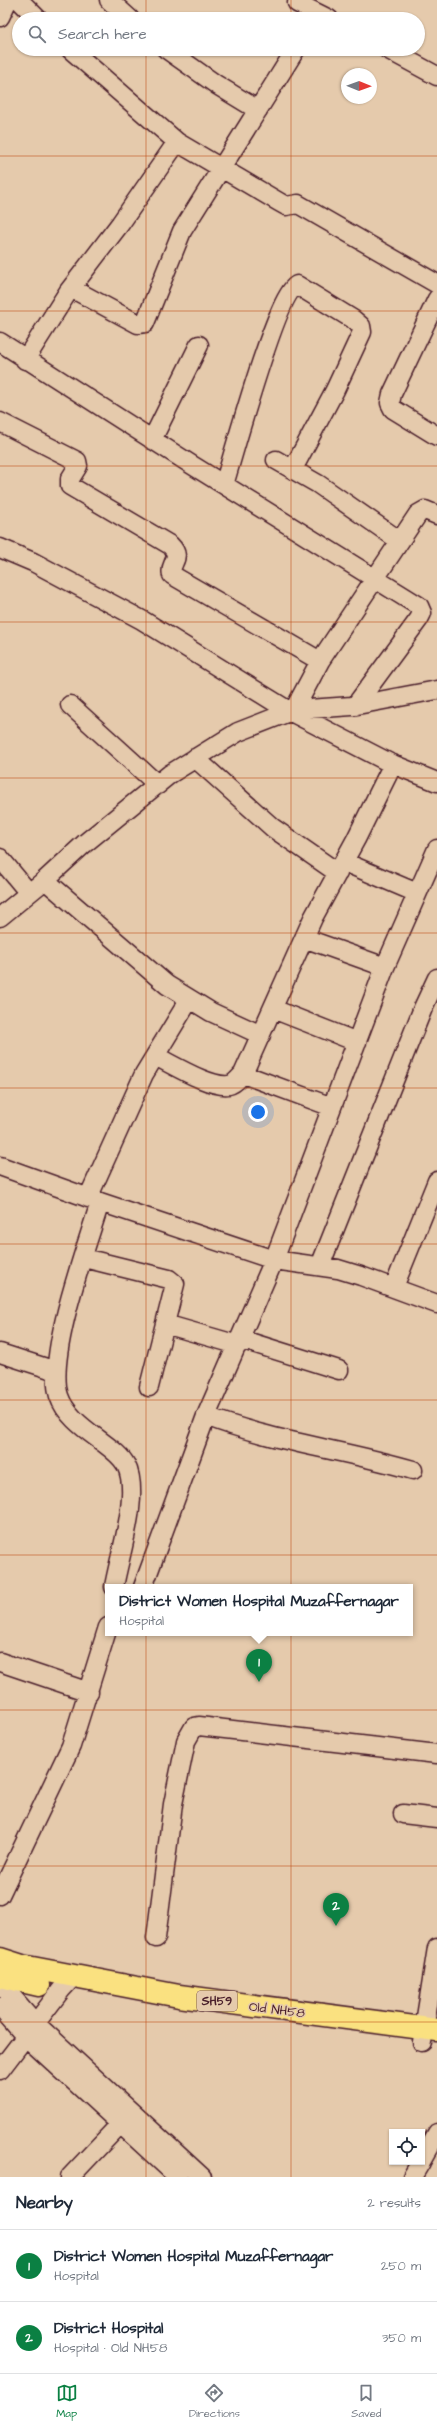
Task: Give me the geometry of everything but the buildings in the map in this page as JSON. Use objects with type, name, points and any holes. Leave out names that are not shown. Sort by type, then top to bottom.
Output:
[{"type":"main road","name":"Old NH58","points":[[0,1959],[67,1983],[176,2011],[430,2036]]},
{"type":"main road","name":"Old NH58","points":[[0,1976],[67,1983]]},
{"type":"street","points":[[0,18],[8,0]]},
{"type":"street","points":[[19,0],[31,12]]},
{"type":"street","points":[[109,0],[122,12]]},
{"type":"street","points":[[297,2],[312,12]]},
{"type":"street","points":[[78,56],[177,142],[286,206],[298,204],[437,284]]},
{"type":"street","points":[[176,56],[217,85],[258,110]]},
{"type":"street","points":[[71,288],[138,324],[145,323],[182,230],[222,169],[292,56]]},
{"type":"street","points":[[400,56],[437,76]]},
{"type":"street","points":[[25,360],[71,288],[120,224],[177,142]]},
{"type":"street","points":[[224,485],[264,356],[283,306],[291,289],[297,285],[354,320],[362,329],[335,390],[293,469]]},
{"type":"street","points":[[437,299],[392,394],[390,403],[393,409],[437,436]]},
{"type":"street","points":[[0,342],[25,360],[419,606],[422,613],[355,706]]},
{"type":"street","points":[[152,440],[199,345]]},
{"type":"street","points":[[0,422],[77,461],[78,466],[70,479],[70,486],[176,550],[176,555],[171,570],[172,575],[320,661]]},
{"type":"street","points":[[276,460],[324,488],[400,541]]},
{"type":"street","points":[[291,710],[320,661],[418,514],[425,510],[437,515]]},
{"type":"street","points":[[0,548],[33,562],[142,620],[291,710],[393,764],[437,782]]},
{"type":"street","points":[[0,917],[45,880],[84,844],[158,785],[195,758],[238,732],[291,710],[355,706],[437,690]]},
{"type":"street","points":[[70,706],[158,785]]},
{"type":"street","points":[[195,758],[273,828],[341,867],[417,893]]},
{"type":"street","points":[[155,1056],[209,1081],[222,1085],[237,1081],[243,1074],[304,938],[393,764]]},
{"type":"street","points":[[144,1584],[206,1416],[274,1260],[385,967],[437,849]]},
{"type":"street","points":[[0,858],[29,893]]},
{"type":"street","points":[[45,880],[167,984],[189,1000],[261,1035]]},
{"type":"street","points":[[304,938],[385,967]]},
{"type":"street","points":[[320,1266],[423,1008],[437,978]]},
{"type":"street","points":[[115,1584],[130,1499],[130,1476],[120,1456],[88,1431],[64,1406],[59,1396],[56,1371],[59,1342],[84,1258],[94,1200],[144,1074],[189,1000]]},
{"type":"street","points":[[273,1009],[357,1042]]},
{"type":"street","points":[[243,1074],[332,1107]]},
{"type":"street","points":[[0,1166],[94,1200],[274,1260],[320,1266],[361,1276],[437,1304]]},
{"type":"street","points":[[394,1287],[437,1181]]},
{"type":"street","points":[[84,1258],[173,1282],[175,1288],[148,1387]]},
{"type":"street","points":[[165,1324],[239,1342],[339,1370]]},
{"type":"street","points":[[0,1353],[56,1371]]},
{"type":"street","points":[[206,1416],[226,1424],[319,1449],[379,1460],[413,1470]]},
{"type":"street","points":[[0,1895],[71,1746],[89,1692],[105,1636]]},
{"type":"street","points":[[0,1662],[89,1692]]},
{"type":"street","points":[[156,1938],[173,1804],[186,1741],[194,1728],[199,1726],[437,1754]]},
{"type":"street","points":[[403,1814],[437,1818]]},
{"type":"street","points":[[430,2036],[437,1948]]},
{"type":"street","points":[[0,1983],[30,2030]]},
{"type":"street","points":[[0,2070],[67,1983]]},
{"type":"street","points":[[0,2007],[30,2030],[125,2119],[178,2177]]},
{"type":"street","points":[[125,2119],[199,2176]]},
{"type":"street","points":[[70,2177],[125,2119]]},
{"type":"street","points":[[425,2154],[437,2133]]},
{"type":"street","points":[[412,2177],[419,2165]]},
{"type":"place","name":"District Women Hospital Muzaffernagar","points":[[259,1682]]},
{"type":"place","name":"District Hospital","points":[[336,1926]]}]
